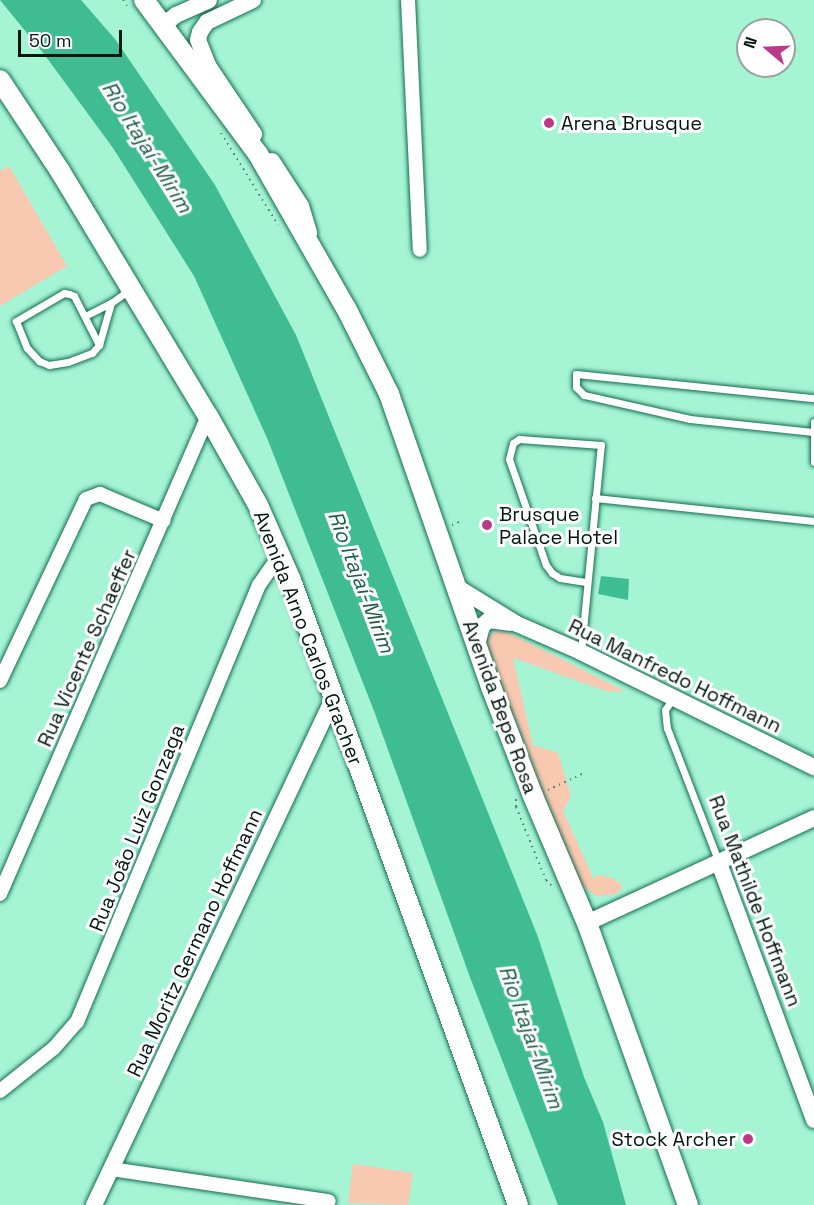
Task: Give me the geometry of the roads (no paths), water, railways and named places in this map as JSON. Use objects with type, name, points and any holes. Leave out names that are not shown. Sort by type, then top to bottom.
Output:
[{"type":"main road","name":"Avenida Bepe Rosa","points":[[134,3],[164,25],[258,154],[287,224]]},
{"type":"main road","name":"Avenida Bepe Rosa","points":[[134,3],[193,84],[287,224],[314,252],[346,308],[389,394],[477,645],[533,796],[587,923],[688,1205]]},
{"type":"main road","points":[[164,25],[164,36],[192,74],[193,84]]},
{"type":"main road","name":"Avenida Arno Carlos Gracher","points":[[0,80],[60,171],[208,416],[258,505],[291,580],[518,1205]]},
{"type":"street","points":[[164,25],[176,15],[209,0]]},
{"type":"street","points":[[253,0],[207,22],[200,32],[200,48],[209,67],[301,206],[314,252]]},
{"type":"street","points":[[408,0],[420,250]]},
{"type":"street","name":"Rua Vicente Schaeffer","points":[[0,894],[208,416]]},
{"type":"street","points":[[0,681],[86,499],[100,494],[164,521]]},
{"type":"street","name":"Rua João Luiz Gonzaga","points":[[0,1091],[54,1048],[77,1022],[259,585],[267,570],[279,556]]},
{"type":"street","name":"Rua Manfredo Hoffmann","points":[[457,588],[517,624],[581,652],[814,766]]},
{"type":"street","name":"Rua Manfredo Hoffmann","points":[[477,645],[482,626],[489,620],[517,624]]},
{"type":"street","name":"Rua Moritz Germano Hoffmann","points":[[94,1205],[333,699]]},
{"type":"street","points":[[587,923],[814,818]]},
{"type":"street","name":"Rua Mathilde Hoffmann","points":[[719,863],[814,1120]]},
{"type":"street","points":[[111,1169],[329,1201]]},
{"type":"lane","points":[[85,316],[111,303],[131,288]]},
{"type":"lane","points":[[99,345],[74,296],[64,293],[16,321],[27,348],[39,362],[49,364],[68,362],[92,353],[99,345],[111,303]]},
{"type":"lane","points":[[813,432],[690,420],[584,395],[576,387],[576,374],[814,398]]},
{"type":"lane","points":[[814,422],[814,462]]},
{"type":"lane","points":[[581,652],[601,446],[526,438],[513,443],[509,459],[546,565],[560,578],[586,582]]},
{"type":"lane","points":[[595,498],[814,521]]},
{"type":"lane","name":"Rua Mathilde Hoffmann","points":[[673,698],[666,710],[667,728],[719,863]]},
{"type":"water","name":"Rio Itajaí-Mirim","points":[[0,0],[81,0],[115,39],[215,185],[296,335],[538,937],[584,1077],[603,1122],[626,1205],[558,1205],[471,980],[374,711],[267,438],[194,276],[113,148],[44,54]]},
{"type":"water","points":[[601,576],[629,579],[628,600],[598,594]]},
{"type":"place","name":"Arena Brusque","points":[[549,123]]},
{"type":"place","name":"Brusque Palace Hotel","points":[[487,525]]},
{"type":"place","name":"Stock Archer","points":[[748,1139]]}]
